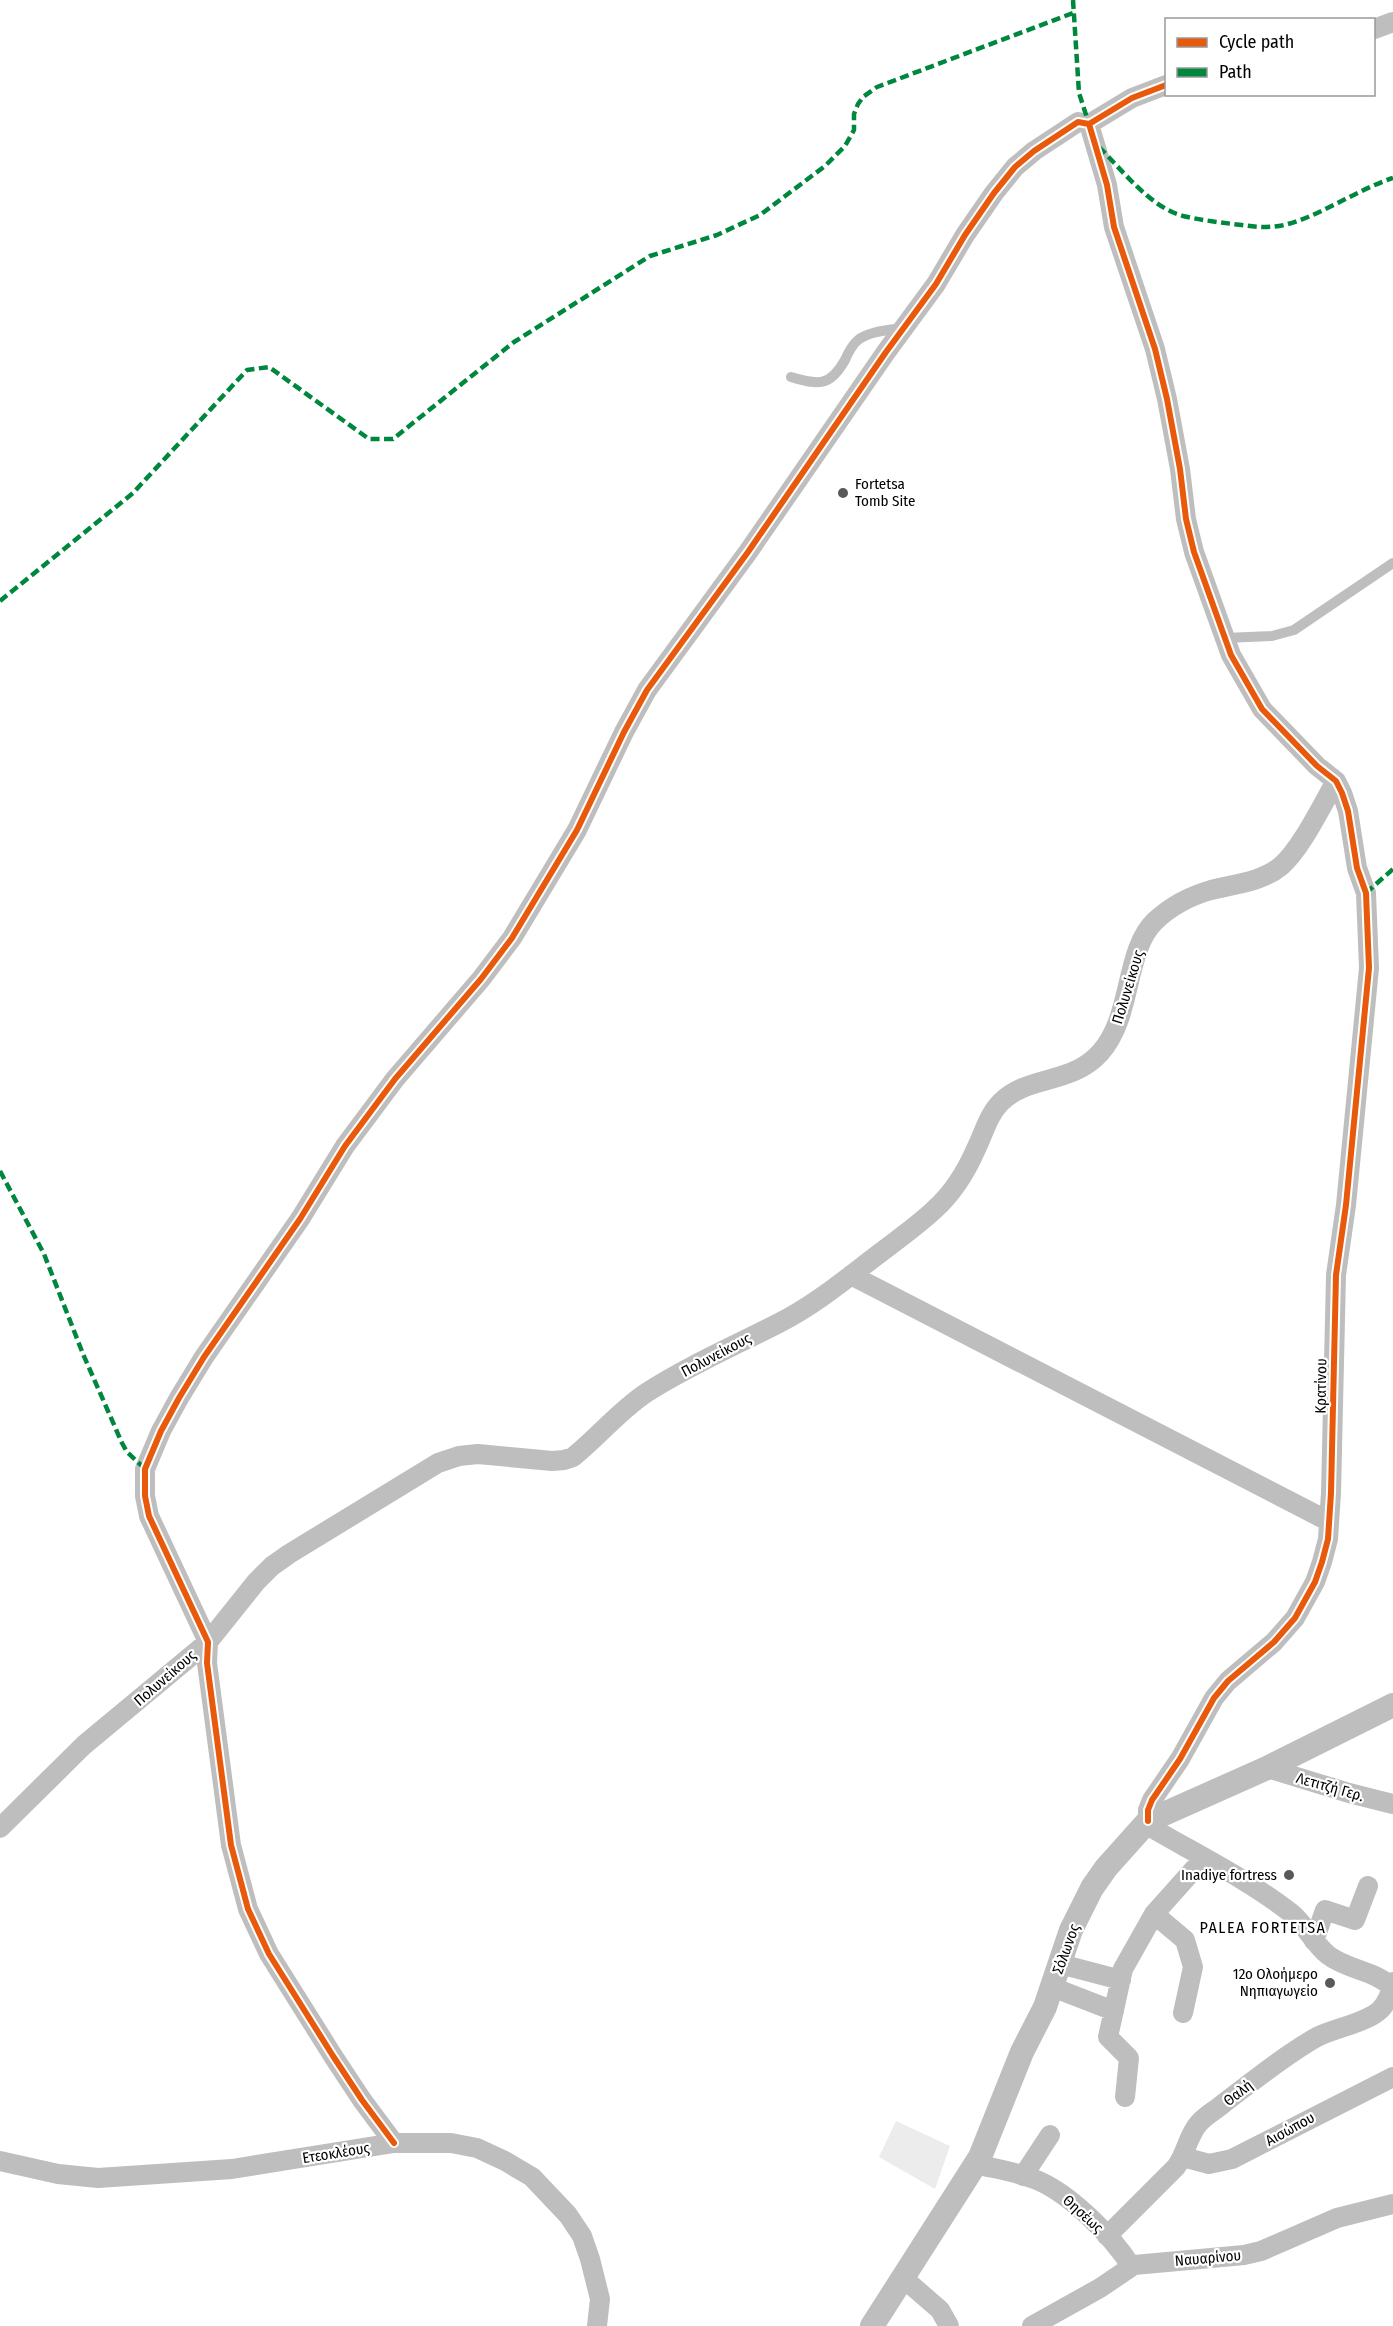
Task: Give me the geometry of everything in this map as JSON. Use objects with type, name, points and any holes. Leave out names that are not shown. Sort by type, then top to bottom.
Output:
[{"type":"street","points":[[1375,29],[1393,22]]},
{"type":"street","points":[[394,2143],[362,2100],[269,1954],[248,1910],[231,1845],[207,1663],[208,1642],[152,1524],[145,1503],[145,1469],[166,1420],[204,1357],[300,1219],[345,1146],[395,1079],[482,979],[512,938],[577,830],[647,690],[748,552],[936,284],[980,212],[1015,168],[1064,130],[1078,122],[1089,124],[1132,98],[1165,86]]},
{"type":"street","points":[[1089,124],[1107,185],[1114,227],[1155,349],[1167,399],[1186,519],[1194,552],[1225,638],[1242,675],[1262,709],[1317,766],[1335,781]]},
{"type":"street","name":"Πολυνείκους","points":[[0,1828],[84,1745],[208,1642],[256,1582],[272,1566],[395,1487],[438,1463],[459,1456],[478,1454],[552,1461],[564,1460],[573,1456],[644,1395],[798,1313],[911,1230],[944,1201],[956,1186],[977,1149],[986,1124],[1000,1103],[1014,1092],[1067,1076],[1087,1066],[1102,1051],[1119,1020],[1143,939],[1156,921],[1187,899],[1212,890],[1247,882],[1280,867],[1295,849],[1335,781]]},
{"type":"street","name":"Κρατίνου","points":[[1146,1822],[1152,1800],[1184,1752],[1214,1698],[1228,1681],[1274,1642],[1295,1618],[1315,1582],[1328,1539],[1336,1275],[1346,1205],[1368,984],[1366,893],[1357,868],[1345,799],[1335,781]]},
{"type":"street","points":[[851,1275],[1328,1521]]},
{"type":"street","name":"Σόλωνος","points":[[872,2326],[980,2157],[1022,2052],[1045,2007],[1071,1930],[1092,1888],[1106,1868],[1146,1822],[1267,1768],[1393,1705]]},
{"type":"street","name":"Λετιτζή Γερ.","points":[[1267,1768],[1393,1804]]},
{"type":"street","points":[[1146,1822],[1283,1906],[1300,1921],[1314,1941],[1329,1956],[1393,1986]]},
{"type":"street","points":[[1125,2097],[1129,2058],[1108,2037],[1123,1969],[1154,1914],[1204,1858]]},
{"type":"street","points":[[1314,1941],[1325,1910],[1355,1920],[1368,1886]]},
{"type":"street","points":[[1154,1914],[1185,1940],[1193,1966],[1183,2013]]},
{"type":"street","points":[[1060,1964],[1120,1980]]},
{"type":"street","name":"Θαλή","points":[[1107,2236],[1169,2176],[1183,2157],[1199,2122],[1253,2080],[1305,2045],[1332,2030],[1379,2012],[1387,2001],[1393,1986]]},
{"type":"street","points":[[1052,1987],[1114,2011]]},
{"type":"street","name":"Αισώπου","points":[[1183,2157],[1209,2164],[1232,2158],[1393,2076]]},
{"type":"street","points":[[1023,2176],[1050,2134]]},
{"type":"street","name":"Ετεοκλέους","points":[[0,2161],[58,2174],[98,2178],[232,2169],[394,2143],[444,2143],[477,2148],[505,2161],[543,2187],[568,2215],[582,2236],[590,2259],[600,2299],[597,2326]]},
{"type":"street","name":"Θησέως","points":[[975,2164],[1037,2180],[1058,2192],[1107,2236],[1131,2266]]},
{"type":"street","name":"Ναυαρίνου","points":[[1032,2326],[1092,2293],[1131,2266],[1244,2255],[1270,2247],[1337,2218],[1393,2204]]},
{"type":"street","points":[[902,2277],[940,2310],[949,2326]]},
{"type":"lane","points":[[791,377],[810,383],[821,383],[832,379],[837,375],[856,342],[873,334],[904,328]]},
{"type":"lane","points":[[1225,638],[1272,636],[1293,630],[1393,563]]},
{"type":"shaded area","points":[[896,2121],[950,2146],[935,2189],[879,2157]]},
{"type":"marked path","points":[[1073,0],[1079,93],[1089,124]]},
{"type":"marked path","points":[[0,601],[133,493],[247,370],[269,367],[369,439],[393,439],[514,342],[650,256],[717,235],[760,215],[825,166],[845,146],[854,130],[854,114],[858,104],[863,97],[877,87],[1073,13]]},
{"type":"marked path","points":[[1099,147],[1148,197],[1159,205],[1196,219],[1252,226],[1278,226],[1298,221],[1393,178]]},
{"type":"marked path","points":[[1366,893],[1393,869]]},
{"type":"marked path","points":[[0,1171],[44,1254],[83,1354],[122,1443],[127,1452],[145,1469]]},
{"type":"cycle path","points":[[394,2143],[362,2100],[269,1954],[248,1909],[231,1845],[207,1663],[208,1642],[149,1516],[145,1496],[145,1469],[161,1431],[204,1357],[300,1219],[345,1146],[395,1079],[481,979],[512,938],[577,830],[647,690],[748,552],[886,352],[936,284],[965,235],[994,193],[1015,167],[1034,151],[1078,122],[1089,124],[1132,98],[1165,85]]},
{"type":"cycle path","points":[[1089,124],[1107,185],[1114,227],[1155,349],[1167,399],[1180,469],[1186,519],[1194,552],[1231,655],[1262,709],[1317,766],[1336,781],[1342,793],[1348,811],[1357,868],[1366,893],[1369,968],[1346,1205],[1336,1275],[1328,1539],[1315,1582],[1295,1618],[1274,1642],[1228,1681],[1214,1698],[1180,1759],[1152,1800],[1148,1810],[1148,1821]]},
{"type":"place","name":"Fortetsa Tomb Site","points":[[843,493]]},
{"type":"place","name":"Inadiye fortress","points":[[1289,1875]]},
{"type":"place","name":"12ο Ολοήμερο Νηπιαγωγείο","points":[[1330,1983]]},
{"type":"district","name":"PALEA FORTETSA","points":[[1263,1927]]}]
